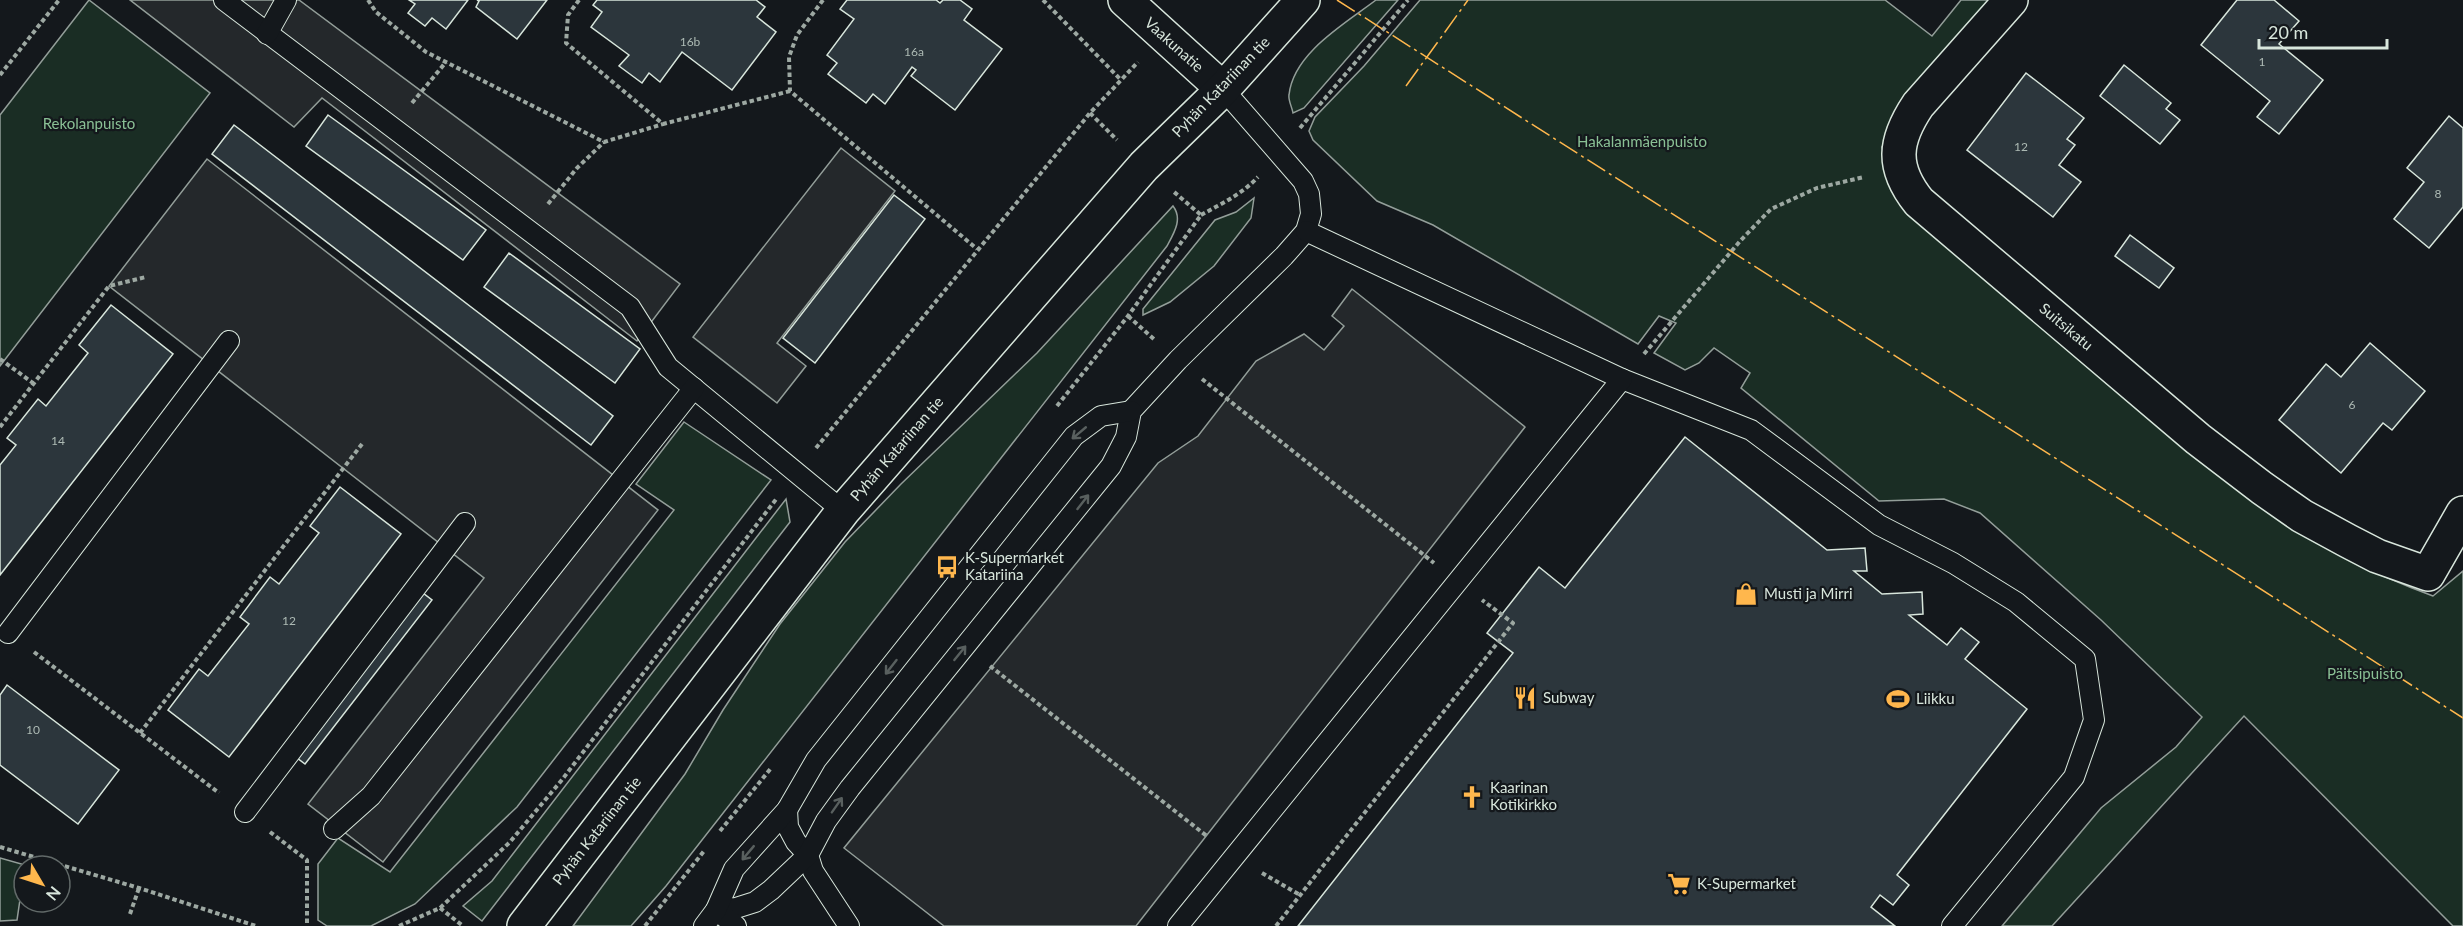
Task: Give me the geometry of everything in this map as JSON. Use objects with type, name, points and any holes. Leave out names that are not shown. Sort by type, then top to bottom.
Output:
[{"type":"street","name":"Vaakunatie","points":[[1125,0],[1223,89]]},
{"type":"street","name":"Pyhän Katariinan tie","points":[[524,926],[843,511],[1144,166],[1223,89],[1303,0]]},
{"type":"street","points":[[1898,146],[1905,124],[1918,105],[2011,0]]},
{"type":"street","name":"Suitsikatu","points":[[1898,146],[1900,166],[1908,188],[1919,202],[2198,439],[2302,516],[2377,556],[2428,574],[2463,513]]},
{"type":"lane","points":[[224,0],[630,307],[668,367],[843,511]]},
{"type":"lane","points":[[267,34],[286,0]]},
{"type":"lane","points":[[710,918],[755,902],[808,855],[826,821],[850,788],[1111,466],[1126,437],[1131,411],[1178,360],[1260,282],[1306,231],[1311,214],[1309,194],[1303,181],[1223,89]]},
{"type":"lane","points":[[1306,231],[1622,379],[1751,430],[1879,525],[1953,563],[2016,602],[2085,659],[2094,720],[2074,777],[1952,926]]},
{"type":"lane","points":[[9,633],[229,341]]},
{"type":"lane","points":[[1178,926],[1622,379]]},
{"type":"lane","points":[[334,829],[371,796],[694,388]]},
{"type":"lane","points":[[710,918],[734,869],[787,810],[816,760],[1074,436],[1101,416],[1131,411]]},
{"type":"lane","points":[[245,813],[465,524]]},
{"type":"lane","points":[[787,810],[788,827],[796,842],[808,855],[813,871],[849,926]]},
{"type":"lane","points":[[710,918],[736,926]]},
{"type":"path","points":[[0,75],[59,0]]},
{"type":"path","points":[[368,0],[376,12],[426,52],[604,142]]},
{"type":"path","points":[[579,0],[568,15],[566,43],[663,124]]},
{"type":"path","points":[[823,0],[797,35],[789,57],[790,91],[977,249]]},
{"type":"path","points":[[1043,0],[1121,80]]},
{"type":"path","points":[[1055,409],[1128,316],[1201,215],[1250,186],[1279,155],[1408,0]]},
{"type":"path","points":[[392,128],[446,62]]},
{"type":"path","points":[[527,229],[577,168],[604,142],[790,91]]},
{"type":"path","points":[[1090,113],[1144,166],[1201,215]]},
{"type":"path","points":[[1622,379],[1741,240],[1771,209],[1817,188],[1869,176],[1898,146]]},
{"type":"path","points":[[0,427],[109,286],[146,277]]},
{"type":"path","points":[[1128,316],[1178,360],[1513,623],[1276,926]]},
{"type":"path","points":[[0,359],[33,383]]},
{"type":"path","points":[[140,733],[362,444]]},
{"type":"path","points":[[9,633],[307,860],[307,926]]},
{"type":"path","points":[[965,646],[1234,857],[1300,895]]},
{"type":"path","points":[[718,834],[777,760]]},
{"type":"path","points":[[645,926],[711,843]]},
{"type":"path","points":[[0,847],[139,888],[256,926]]},
{"type":"path","points":[[130,914],[139,888]]},
{"type":"path","points":[[440,908],[463,926]]},
{"type":"green space","name":"Rekolanpuisto","points":[[89,0],[210,93],[0,366],[0,115]]},
{"type":"green space","points":[[1376,0],[1398,0],[1304,108],[1293,113],[1289,95],[1300,66],[1323,40]]},
{"type":"green space","points":[[1420,0],[1885,0],[1932,36],[1961,0],[1992,0],[1898,116],[1882,147],[1891,188],[2267,509],[2287,523],[2347,558],[2433,596],[2463,571],[2463,926],[2453,926],[2244,716],[2052,926],[2002,926],[2101,808],[2176,747],[2202,717],[2101,620],[1980,513],[1944,499],[1879,501],[1741,388],[1750,373],[1714,348],[1699,363],[1685,370],[1654,353],[1676,323],[1659,316],[1638,344],[1433,225],[1377,201],[1313,140],[1309,131],[1315,117],[1364,66]]},
{"type":"green space","points":[[1254,198],[1251,218],[1214,266],[1170,302],[1143,315],[1143,309],[1215,220],[1236,212]]},
{"type":"green space","points":[[1173,206],[1177,221],[1175,231],[1167,246],[666,886],[631,926],[573,926],[685,774],[723,710],[780,624],[845,542],[901,484],[1037,353]]},
{"type":"green space","points":[[684,422],[771,480],[517,807],[415,904],[371,926],[327,926],[318,920],[318,864],[338,838],[390,872],[674,510],[636,484]]},
{"type":"green space","points":[[786,499],[790,522],[482,921],[463,906],[492,881]]},
{"type":"green space","points":[[0,858],[12,861],[12,914],[18,914],[17,920],[0,921]]},
{"type":"shaded area","points":[[130,0],[299,0],[680,284],[637,341],[322,98],[294,127]]},
{"type":"shaded area","points":[[841,148],[895,191],[777,343],[806,366],[777,403],[693,337]]},
{"type":"shaded area","points":[[207,159],[658,510],[383,862],[308,804],[484,578],[109,286]]},
{"type":"shaded area","points":[[1352,289],[1525,427],[1136,926],[944,926],[844,848],[1158,463],[1198,436],[1256,361],[1304,334],[1324,350],[1344,326],[1332,316]]},
{"type":"building","points":[[409,0],[468,0],[446,29],[432,18],[425,26],[408,13],[415,4]]},
{"type":"building","points":[[477,0],[547,0],[517,39],[476,7],[479,1]]},
{"type":"building","points":[[597,0],[756,0],[765,7],[757,17],[776,32],[732,90],[682,52],[660,82],[649,73],[642,83],[619,66],[629,55],[591,27],[602,12],[593,5]]},
{"type":"building","points":[[847,0],[936,0],[940,3],[943,0],[960,0],[972,9],[964,20],[1002,49],[955,110],[911,76],[916,70],[912,67],[885,104],[873,94],[866,103],[828,74],[837,63],[827,55],[854,19],[840,9]]},
{"type":"building","points":[[2237,0],[2274,0],[2299,21],[2279,44],[2323,80],[2279,134],[2257,117],[2270,101],[2201,45]]},
{"type":"building","points":[[2124,65],[2171,103],[2166,109],[2180,120],[2160,144],[2100,96]]},
{"type":"building","points":[[2026,73],[2084,118],[2067,139],[2075,145],[2059,165],[2081,182],[2053,217],[1967,150]]},
{"type":"building","points":[[328,115],[486,230],[463,260],[306,146]]},
{"type":"building","points":[[2449,116],[2463,128],[2463,207],[2429,248],[2394,219],[2424,182],[2407,168]]},
{"type":"building","points":[[234,125],[613,416],[591,445],[212,154]]},
{"type":"building","points":[[894,195],[925,219],[815,363],[783,338]]},
{"type":"building","points":[[2130,235],[2174,268],[2159,288],[2115,256]]},
{"type":"building","points":[[509,253],[640,349],[615,383],[484,287]]},
{"type":"building","points":[[111,305],[173,354],[0,575],[0,465],[16,445],[7,438],[38,399],[46,406],[88,353],[79,345]]},
{"type":"building","points":[[2370,343],[2425,391],[2392,430],[2383,423],[2341,473],[2279,420],[2326,364],[2341,377]]},
{"type":"building","points":[[1685,437],[1827,550],[1865,548],[1867,571],[1854,571],[1882,594],[1922,592],[1923,614],[1909,615],[1947,645],[1961,628],[1979,642],[1965,659],[2027,709],[1897,875],[1909,885],[1893,905],[1880,895],[1871,907],[1895,926],[1298,926],[1513,653],[1487,633],[1539,567],[1565,588]]},
{"type":"building","points":[[340,487],[401,534],[229,757],[168,710],[199,669],[208,676],[249,624],[240,617],[270,577],[279,584],[319,533],[310,526]]},
{"type":"building","points":[[419,590],[432,600],[305,764],[292,754]]},
{"type":"building","points":[[7,685],[119,770],[78,824],[0,765],[0,695]]},
{"type":"power","points":[[1337,0],[2463,718]]},
{"type":"power","points":[[1406,86],[1468,0]]},
{"type":"place","name":"K-Supermarket Katariina","points":[[947,567]]},
{"type":"place","name":"Musti ja Mirri","points":[[1746,594]]},
{"type":"place","name":"Subway","points":[[1525,698]]},
{"type":"place","name":"Liikku","points":[[1898,699]]},
{"type":"place","name":"Kaarinan Kotikirkko","points":[[1472,797]]},
{"type":"place","name":"K-Supermarket","points":[[1679,884]]},
{"type":"park label","name":"Hakalanmäenpuisto","points":[[1642,142]]},
{"type":"park label","name":"Päitsipuisto","points":[[2365,674]]}]
